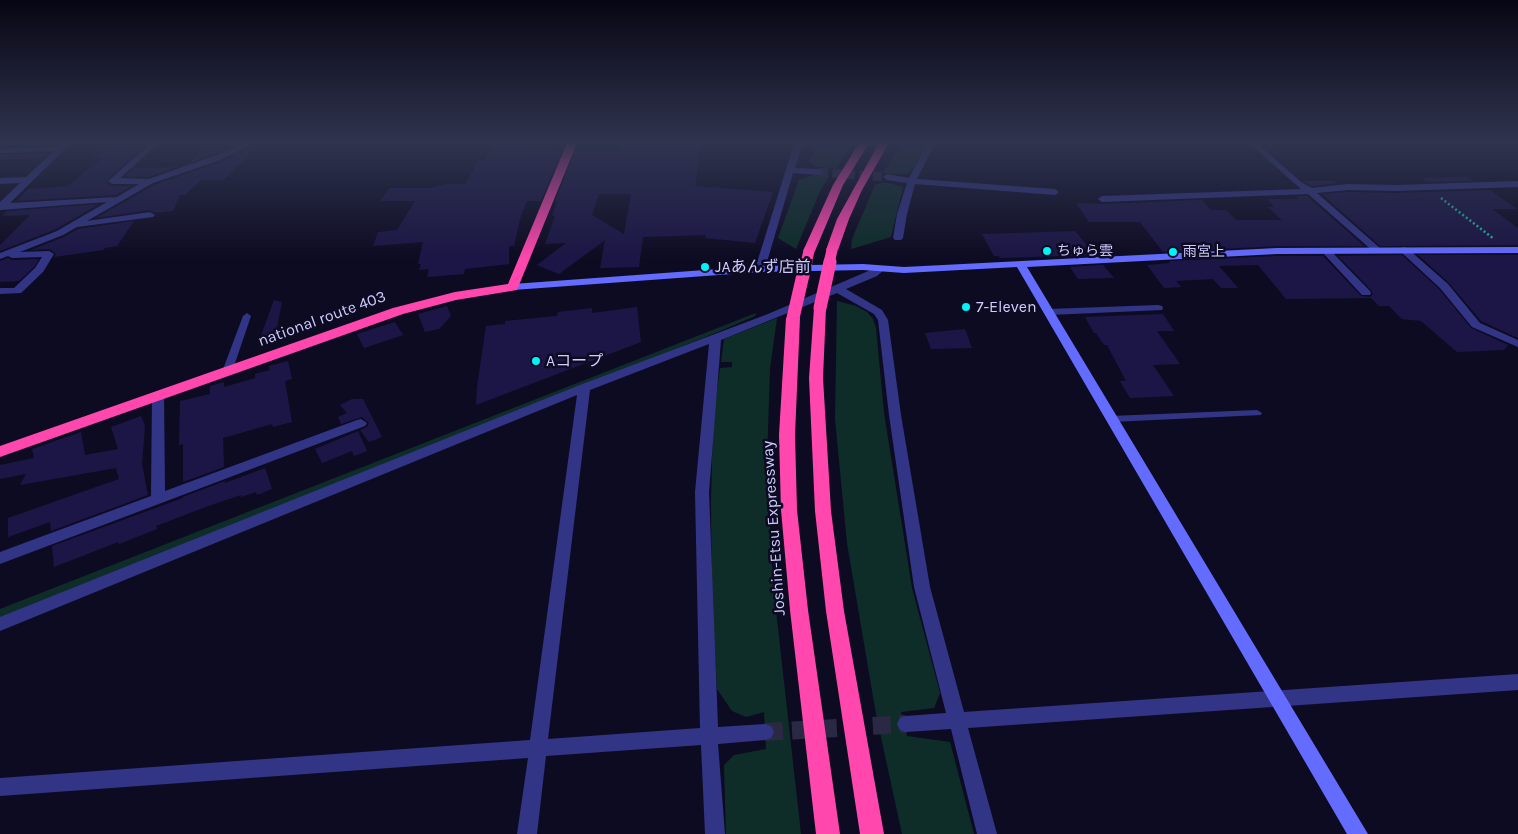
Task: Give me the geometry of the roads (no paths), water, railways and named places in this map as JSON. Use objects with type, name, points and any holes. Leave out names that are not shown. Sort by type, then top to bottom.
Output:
[{"type":"highway","points":[[513,287],[556,182]]},
{"type":"highway","name":"Joshin-Etsu Expressway","points":[[828,834],[789,510],[787,435],[793,318],[809,251],[839,182]]},
{"type":"highway","points":[[862,182],[843,219],[832,250],[820,308],[816,378],[823,511],[835,611],[872,834]]},
{"type":"highway","name":"national route 403","points":[[0,452],[398,311],[455,296],[513,287]]},
{"type":"street","points":[[0,207],[25,182]]},
{"type":"street","points":[[1,256],[71,226],[150,182]]},
{"type":"street","points":[[760,270],[786,182]]},
{"type":"street","points":[[898,238],[902,214],[912,182]]},
{"type":"street","points":[[924,182],[1055,192]]},
{"type":"street","points":[[1296,182],[1310,191],[1377,250]]},
{"type":"street","points":[[1102,199],[1310,191],[1348,187],[1518,184]]},
{"type":"street","points":[[0,207],[118,199]]},
{"type":"street","points":[[71,226],[150,215]]},
{"type":"street","points":[[1404,250],[1444,286],[1476,324],[1483,329],[1518,344]]},
{"type":"street","points":[[513,287],[760,270],[863,267],[904,270],[1326,251],[1513,250]]},
{"type":"street","points":[[1326,251],[1366,293]]},
{"type":"street","points":[[0,291],[17,291],[39,270],[49,254],[1,256]]},
{"type":"street","points":[[1022,265],[1111,419],[1358,834]]},
{"type":"street","points":[[0,624],[584,388],[715,339],[838,289],[873,274],[880,269]]},
{"type":"street","points":[[838,289],[878,312],[884,323],[894,414],[922,587],[987,834]]},
{"type":"street","points":[[1049,312],[1158,308]]},
{"type":"street","points":[[715,339],[702,492],[709,735],[715,834]]},
{"type":"street","points":[[527,834],[584,388]]},
{"type":"street","points":[[158,396],[158,499]]},
{"type":"street","points":[[0,558],[361,423]]},
{"type":"street","points":[[906,724],[1518,682]]},
{"type":"street","points":[[0,787],[765,732]]},
{"type":"lane","points":[[227,372],[247,316]]},
{"type":"lane","points":[[1111,419],[1257,413]]},
{"type":"tunnel","points":[[765,732],[906,724]]},
{"type":"place","name":"ちゅら雲","points":[[1047,251]]},
{"type":"place","name":"雨宮上","points":[[1173,252]]},
{"type":"place","name":"JAあんず店前","points":[[705,267]]},
{"type":"place","name":"7-Eleven","points":[[966,307]]},
{"type":"place","name":"Aコープ","points":[[536,361]]}]
